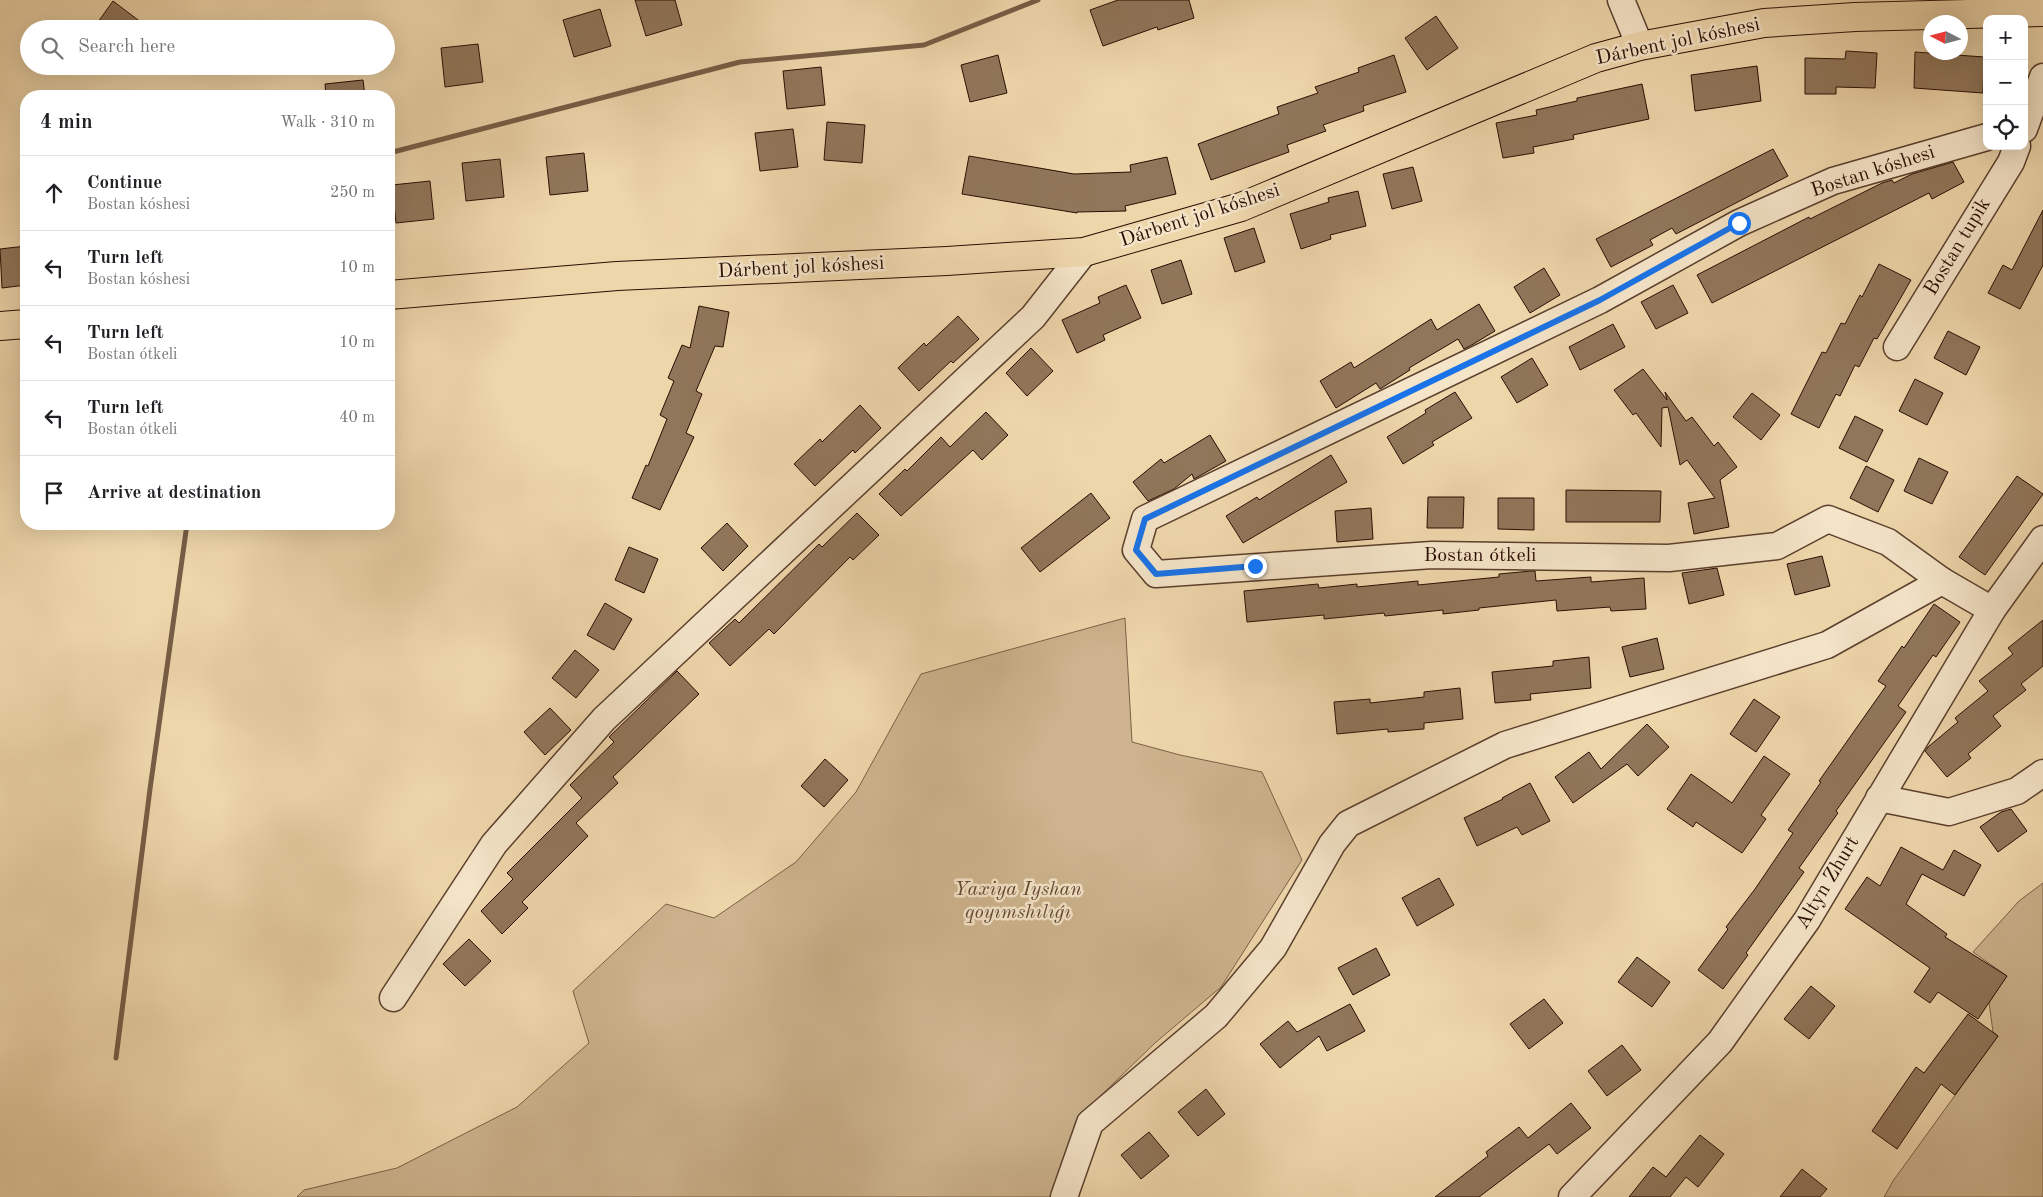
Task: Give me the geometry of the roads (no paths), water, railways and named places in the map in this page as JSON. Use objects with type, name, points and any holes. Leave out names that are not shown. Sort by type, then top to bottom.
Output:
[{"type":"main road","name":"Dárbent jol kóshesi","points":[[395,294],[617,276],[937,262],[1084,252],[1241,207],[1596,58],[1640,46],[1764,23],[1855,16],[2043,12]]},
{"type":"main road","points":[[0,326],[20,324]]},
{"type":"street","points":[[1621,0],[1640,46]]},
{"type":"street","name":"Bostan tupik","points":[[2028,118],[2043,77]]},
{"type":"street","name":"Bostan kóshesi","points":[[1136,550],[1145,519],[1600,300],[1739,223],[1833,181],[1983,138]]},
{"type":"street","name":"Bostan tupik","points":[[1897,347],[2011,162],[2016,150]]},
{"type":"street","points":[[393,998],[494,844],[604,719],[1033,317],[1084,252]]},
{"type":"street","name":"Bostan ótkeli","points":[[1136,550],[1156,574],[1432,554],[1669,558],[1776,546],[1828,519],[1888,542],[1942,581]]},
{"type":"street","name":"Altyn Zhurt","points":[[1572,1197],[1720,1042],[1807,920],[1992,610],[2043,540]]},
{"type":"street","points":[[1064,1197],[1090,1122],[1216,1016],[1273,948],[1332,844],[1348,824],[1505,745],[1826,645],[1942,581],[1992,610]]},
{"type":"street","points":[[1879,798],[1949,812],[2017,791],[2043,772]]},
{"type":"waterway","points":[[395,151],[740,62],[924,45],[1038,0]]},
{"type":"waterway","points":[[116,1058],[150,789],[186,530]]},
{"type":"park label","name":"Yaxiya Iyshan qoyımshılıǵı","points":[[1018,902]]}]
